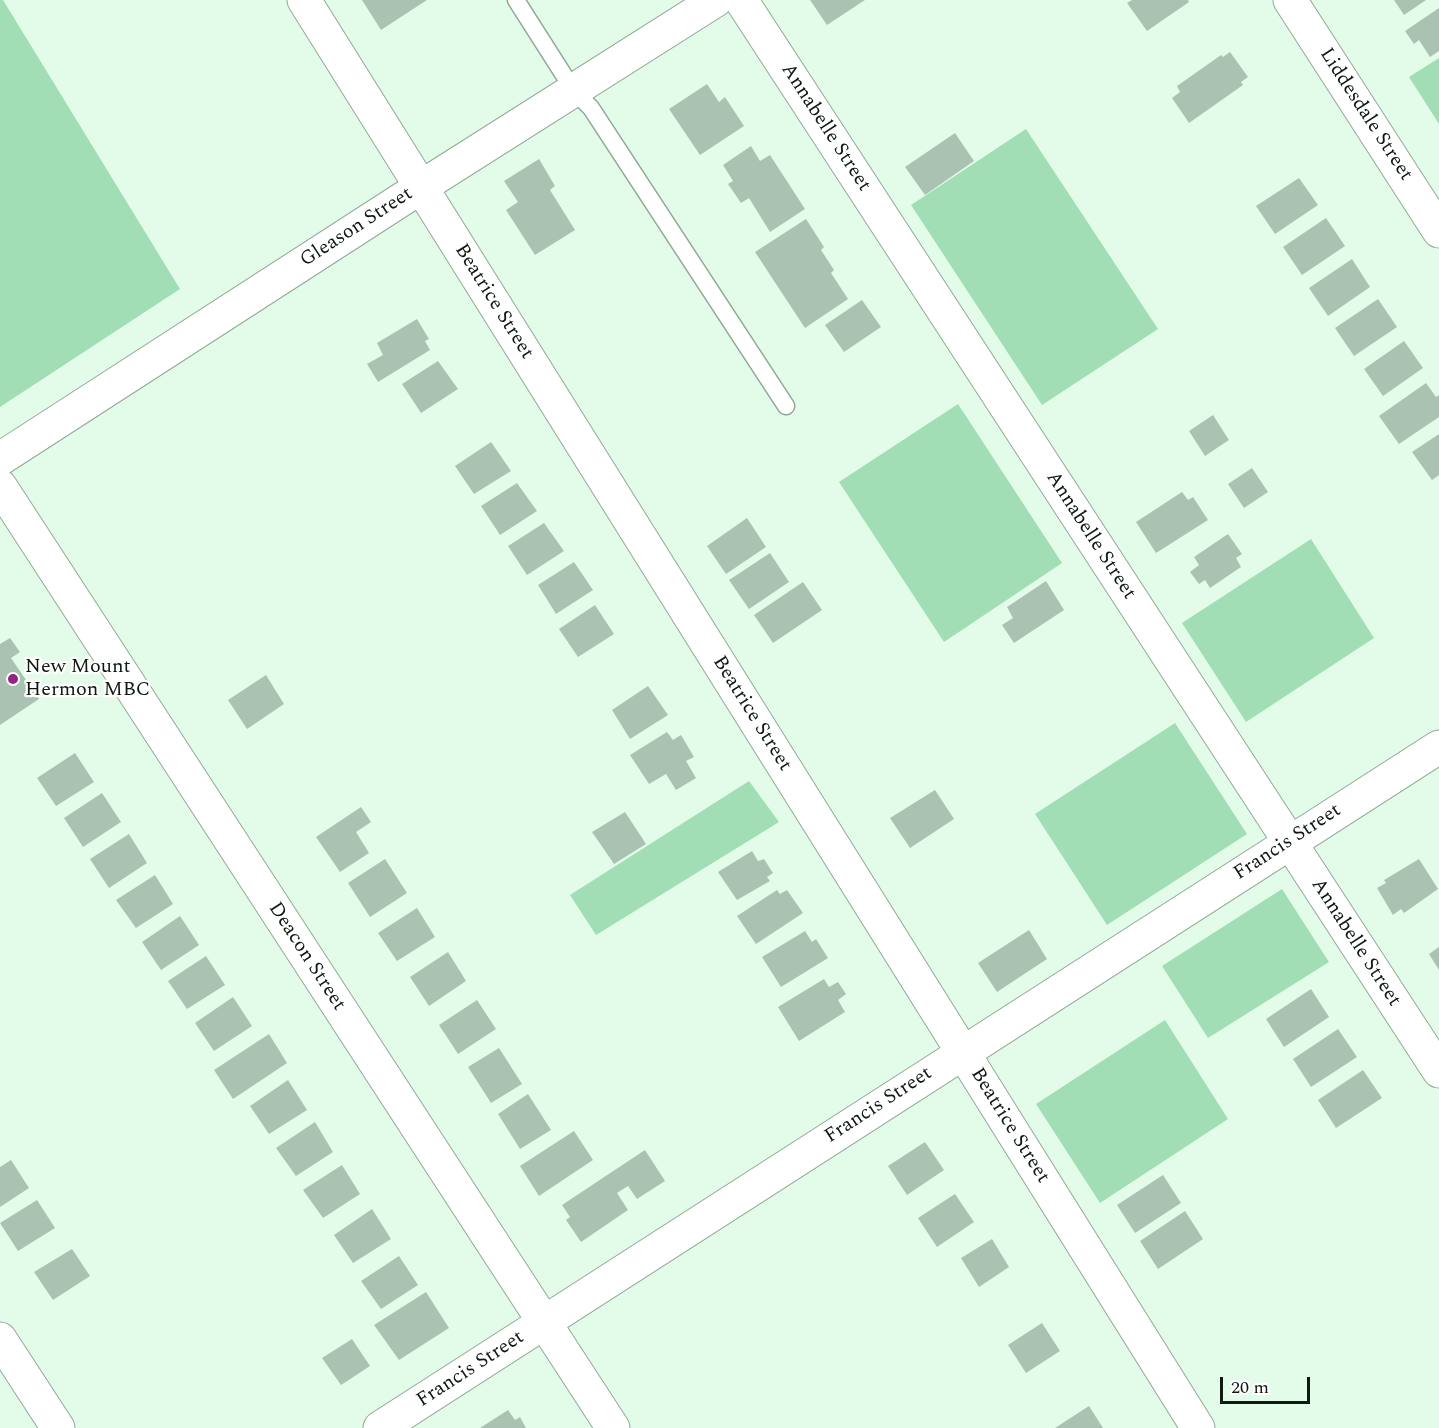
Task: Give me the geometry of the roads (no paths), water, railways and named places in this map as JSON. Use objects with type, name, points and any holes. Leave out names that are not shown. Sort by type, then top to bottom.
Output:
[{"type":"street","name":"Beatrice Street","points":[[304,0],[1198,1428]]},
{"type":"street","name":"Gleason Street","points":[[0,459],[716,0]]},
{"type":"street","name":"Annabelle Street","points":[[741,0],[1439,1071]]},
{"type":"street","name":"Liddesdale Street","points":[[1290,0],[1439,231]]},
{"type":"street","name":"Deacon Street","points":[[0,486],[613,1428]]},
{"type":"street","name":"Francis Street","points":[[380,1428],[1439,747]]},
{"type":"street","points":[[0,1339],[58,1428]]},
{"type":"lane","points":[[516,0],[574,91],[591,108],[786,406]]},
{"type":"place","name":"New Mount Hermon MBC","points":[[13,679]]}]
